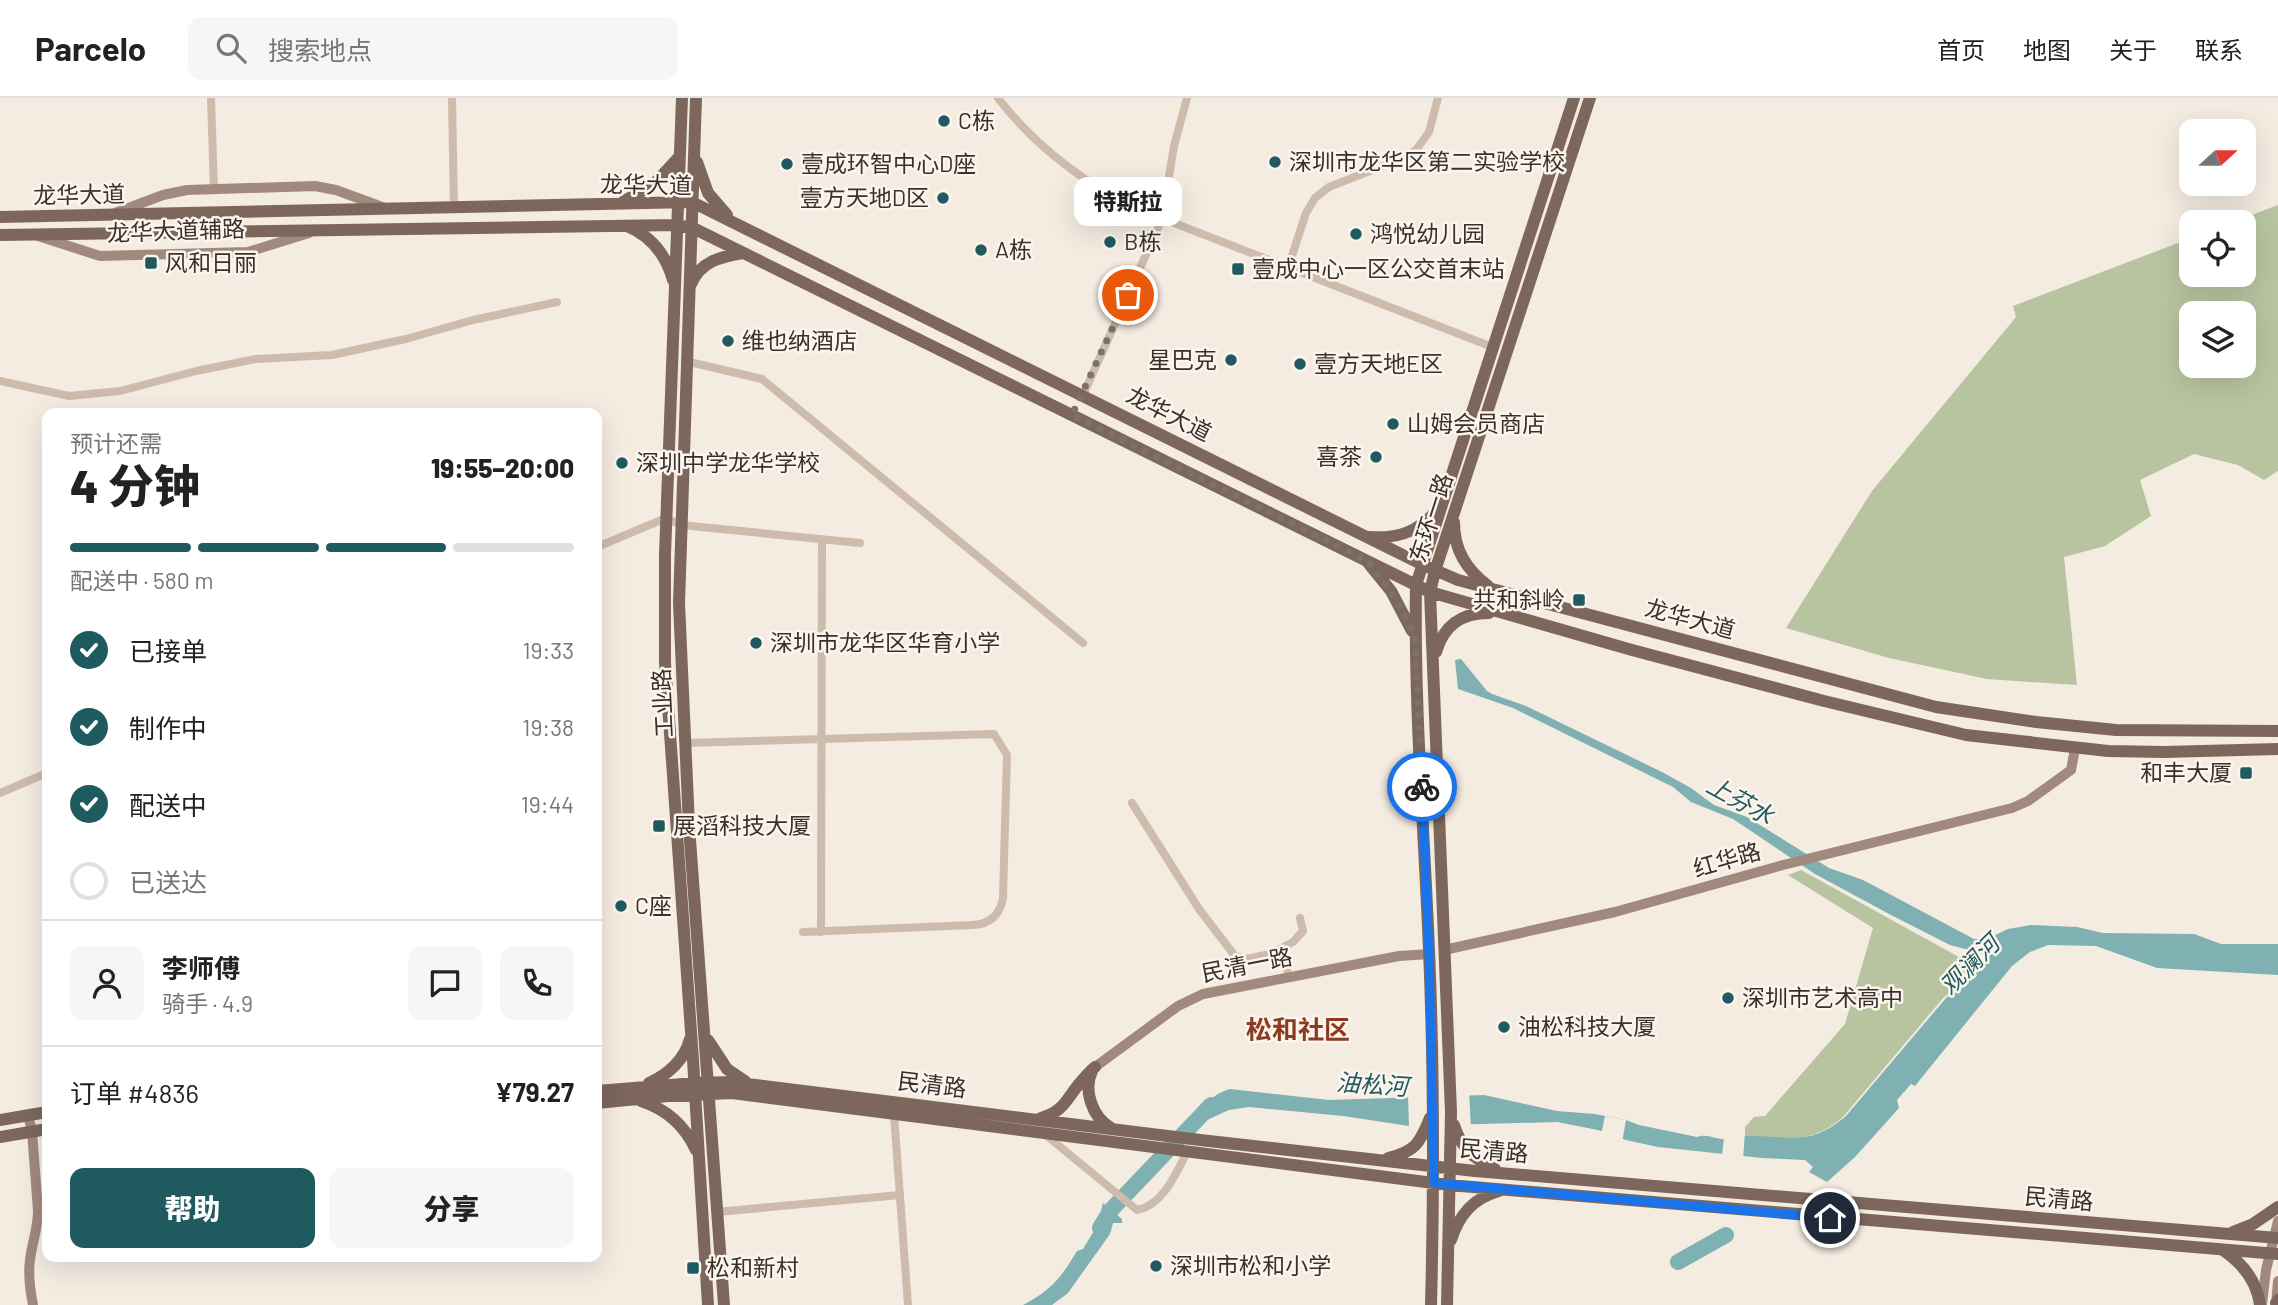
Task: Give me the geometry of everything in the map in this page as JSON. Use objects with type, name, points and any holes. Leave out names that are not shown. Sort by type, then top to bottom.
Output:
[{"type":"main road","name":"工业路","points":[[682,98],[666,518],[666,673],[708,1305]]},
{"type":"main road","name":"工业路","points":[[696,98],[693,228],[685,361],[679,603],[689,826],[724,1305]]},
{"type":"main road","name":"东环一路","points":[[1447,1305],[1449,1185],[1454,1132],[1449,1088],[1435,643],[1430,592],[1434,571],[1590,98]]},
{"type":"main road","name":"东环一路","points":[[1431,1305],[1434,1166],[1429,1133],[1433,1111],[1415,638],[1416,585],[1569,101]]},
{"type":"main road","points":[[694,138],[699,172],[708,193],[731,221]]},
{"type":"main road","points":[[610,205],[637,195],[653,185],[680,156]]},
{"type":"main road","name":"龙华大道","points":[[0,216],[454,209],[692,202],[1434,571],[1936,707],[2036,722],[2116,730],[2278,731]]},
{"type":"main road","name":"龙华大道","points":[[0,235],[624,225],[677,225],[693,228],[1430,592],[1907,722],[1966,734],[2075,749],[2164,752],[2278,749]]},
{"type":"main road","points":[[624,225],[640,233],[659,250],[667,264],[674,287]]},
{"type":"main road","points":[[689,288],[694,276],[707,263],[743,253]]},
{"type":"main road","points":[[1363,535],[1382,537],[1405,534],[1416,529],[1439,507]]},
{"type":"main road","points":[[1454,512],[1454,530],[1459,554],[1464,564],[1491,588]]},
{"type":"main road","points":[[1366,560],[1391,591],[1415,638]]},
{"type":"main road","points":[[1435,643],[1447,628],[1461,617],[1500,613]]},
{"type":"main road","points":[[635,1094],[674,1067],[688,1047],[692,1035]]},
{"type":"main road","points":[[705,1035],[727,1069],[750,1084]]},
{"type":"main road","points":[[1036,1119],[1059,1111],[1095,1066]]},
{"type":"main road","points":[[1095,1066],[1088,1083],[1090,1099],[1100,1120],[1111,1128]]},
{"type":"main road","name":"民清路","points":[[709,1088],[750,1084],[1450,1168],[2276,1238]]},
{"type":"main road","points":[[602,1102],[635,1094],[709,1088]]},
{"type":"main road","name":"民清路","points":[[709,1088],[894,1115],[1449,1185],[2274,1254]]},
{"type":"main road","points":[[602,1091],[635,1094],[675,1120],[694,1145],[700,1162]]},
{"type":"main road","points":[[0,1120],[42,1113]]},
{"type":"main road","points":[[0,1138],[42,1130]]},
{"type":"main road","points":[[1454,1132],[1475,1158],[1505,1173]]},
{"type":"main road","points":[[1381,1159],[1410,1151],[1429,1133]]},
{"type":"main road","points":[[1448,1254],[1455,1227],[1466,1209],[1485,1195],[1505,1190]]},
{"type":"main road","points":[[2224,1234],[2253,1224],[2278,1207]]},
{"type":"main road","points":[[2219,1248],[2249,1274],[2261,1305]]},
{"type":"street","points":[[211,98],[214,190]]},
{"type":"street","points":[[452,98],[454,209]]},
{"type":"street","points":[[998,98],[1031,136],[1079,176],[1105,193],[1162,219],[1507,352]]},
{"type":"street","points":[[1072,415],[1162,219],[1174,146],[1187,98]]},
{"type":"street","points":[[1288,268],[1306,214],[1315,198],[1329,187],[1403,158],[1416,150],[1429,132],[1438,98]]},
{"type":"street","name":"龙华大道辅路","points":[[107,216],[176,192],[315,186],[336,190],[391,210]]},
{"type":"street","name":"龙华大道辅路","points":[[32,234],[100,256],[248,252],[321,230]]},
{"type":"street","points":[[0,381],[69,396],[120,391],[256,359],[332,355],[557,302]]},
{"type":"street","points":[[685,361],[762,379],[1083,643]]},
{"type":"street","points":[[602,545],[666,518],[681,525],[860,543]]},
{"type":"street","points":[[821,932],[822,539]]},
{"type":"street","points":[[685,743],[994,734],[1007,755],[1003,898],[1000,909],[993,918],[979,925],[803,932]]},
{"type":"street","name":"红华路","points":[[1444,950],[1615,912],[1783,865],[2020,805],[2071,770],[2075,749]]},
{"type":"street","points":[[0,793],[42,776]]},
{"type":"street","points":[[1132,803],[1199,909],[1235,956],[1242,959],[1253,958],[1282,948],[1301,935],[1303,926],[1300,918]]},
{"type":"street","points":[[1282,948],[1289,978]]},
{"type":"street","name":"民清一路","points":[[1095,1066],[1185,1002],[1210,992],[1399,956],[1429,954]]},
{"type":"street","points":[[29,1115],[38,1223],[29,1276],[33,1305]]},
{"type":"street","points":[[894,1115],[908,1305]]},
{"type":"street","points":[[1046,1134],[1132,1208],[1142,1209],[1160,1196],[1171,1184],[1187,1152]]},
{"type":"street","points":[[717,1212],[900,1195]]},
{"type":"street","points":[[2261,1305],[2266,1270],[2274,1254],[2278,1221]]},
{"type":"street","points":[[2277,1303],[2278,1281]]},
{"type":"green space","points":[[2278,205],[2278,471],[2264,480],[2238,465],[2194,454],[2140,480],[2151,516],[2105,546],[2064,557],[2077,685],[1987,679],[1889,658],[1786,628],[1872,491],[2016,317],[2013,306],[2179,243],[2179,287],[2256,287],[2256,213]]},
{"type":"green space","points":[[1801,870],[1968,962],[1962,985],[1944,997],[1843,1117],[1820,1132],[1808,1136],[1785,1139],[1745,1136],[1745,1127],[1754,1117],[1765,1116],[1845,1024],[1873,928],[1788,875]]},
{"type":"water","points":[[1461,659],[1492,694],[1526,706],[1662,772],[1714,805],[1747,817],[1829,868],[1863,880],[1974,939],[1987,939],[2008,929],[2031,925],[2077,927],[2103,933],[2194,934],[2221,944],[2278,944],[2278,975],[2157,968],[2096,946],[2048,945],[2030,952],[2012,966],[1915,1086],[1911,1084],[1897,1100],[1899,1108],[1855,1157],[1827,1182],[1809,1172],[1813,1167],[1805,1160],[1658,1147],[1557,1122],[1409,1126],[1343,1116],[1249,1107],[1229,1110],[1207,1120],[1191,1118],[1214,1097],[1230,1089],[1329,1100],[1484,1095],[1557,1111],[1626,1120],[1697,1137],[1724,1139],[1746,1136],[1809,1136],[1833,1126],[1846,1116],[1946,998],[1962,986],[1985,961],[1984,955],[1950,945],[1815,874],[1733,819],[1691,802],[1673,787],[1513,708],[1458,689],[1455,660]]},
{"type":"water","points":[[1103,1203],[1122,1219],[1122,1223],[1113,1223],[1110,1234],[1068,1293],[1052,1305],[1023,1305],[1048,1289],[1077,1251],[1083,1249],[1097,1226]]},
{"type":"pier","points":[[1469,1091],[1471,1129],[1409,1130],[1408,1092]]},
{"type":"pier","points":[[1605,1116],[1626,1120],[1622,1143],[1601,1135]]},
{"type":"pier","points":[[1745,1132],[1743,1160],[1722,1158],[1724,1136]]},
{"type":"waterway","name":"油松河","points":[[1100,1228],[1111,1210],[1211,1105]]},
{"type":"waterway","points":[[1678,1262],[1726,1235]]},
{"type":"way so far","points":[[1128,295],[1072,415],[1366,560],[1391,591],[1415,638],[1422,787]]},
{"type":"place","name":"C栋","points":[[944,121]]},
{"type":"place","name":"深圳市龙华区第二实验学校","points":[[1275,162]]},
{"type":"place","name":"壹成环智中心D座","points":[[787,164]]},
{"type":"place","name":"壹方天地D区","points":[[943,198]]},
{"type":"place","name":"鸿悦幼儿园","points":[[1356,234]]},
{"type":"place","name":"B栋","points":[[1110,242]]},
{"type":"place","name":"A栋","points":[[981,250]]},
{"type":"place","name":"风和日丽","points":[[151,263]]},
{"type":"place","name":"壹成中心一区公交首末站","points":[[1238,269]]},
{"type":"place","name":"特斯拉","points":[[1128,295]]},
{"type":"place","name":"维也纳酒店","points":[[728,341]]},
{"type":"place","name":"星巴克","points":[[1231,360]]},
{"type":"place","name":"壹方天地E区","points":[[1300,364]]},
{"type":"place","name":"山姆会员商店","points":[[1393,424]]},
{"type":"place","name":"喜茶","points":[[1376,457]]},
{"type":"place","name":"深圳中学龙华学校","points":[[622,463]]},
{"type":"place","name":"共和斜岭","points":[[1579,600]]},
{"type":"place","name":"深圳市龙华区华育小学","points":[[756,643]]},
{"type":"place","name":"和丰大厦","points":[[2246,773]]},
{"type":"place","name":"展滔科技大厦","points":[[659,826]]},
{"type":"place","name":"C座","points":[[621,906]]},
{"type":"place","name":"深圳市艺术高中","points":[[1728,998]]},
{"type":"place","name":"油松科技大厦","points":[[1504,1027]]},
{"type":"place","name":"深圳市松和小学","points":[[1156,1266]]},
{"type":"place","name":"松和新村","points":[[693,1268]]},
{"type":"district","name":"松和社区","points":[[1298,1030]]},
{"type":"route","points":[[1422,787],[1434,1183],[1830,1218]]},
{"type":"water label","name":"上芬水","points":[[1740,801]]},
{"type":"water label","name":"观澜河","points":[[1970,965]]}]
